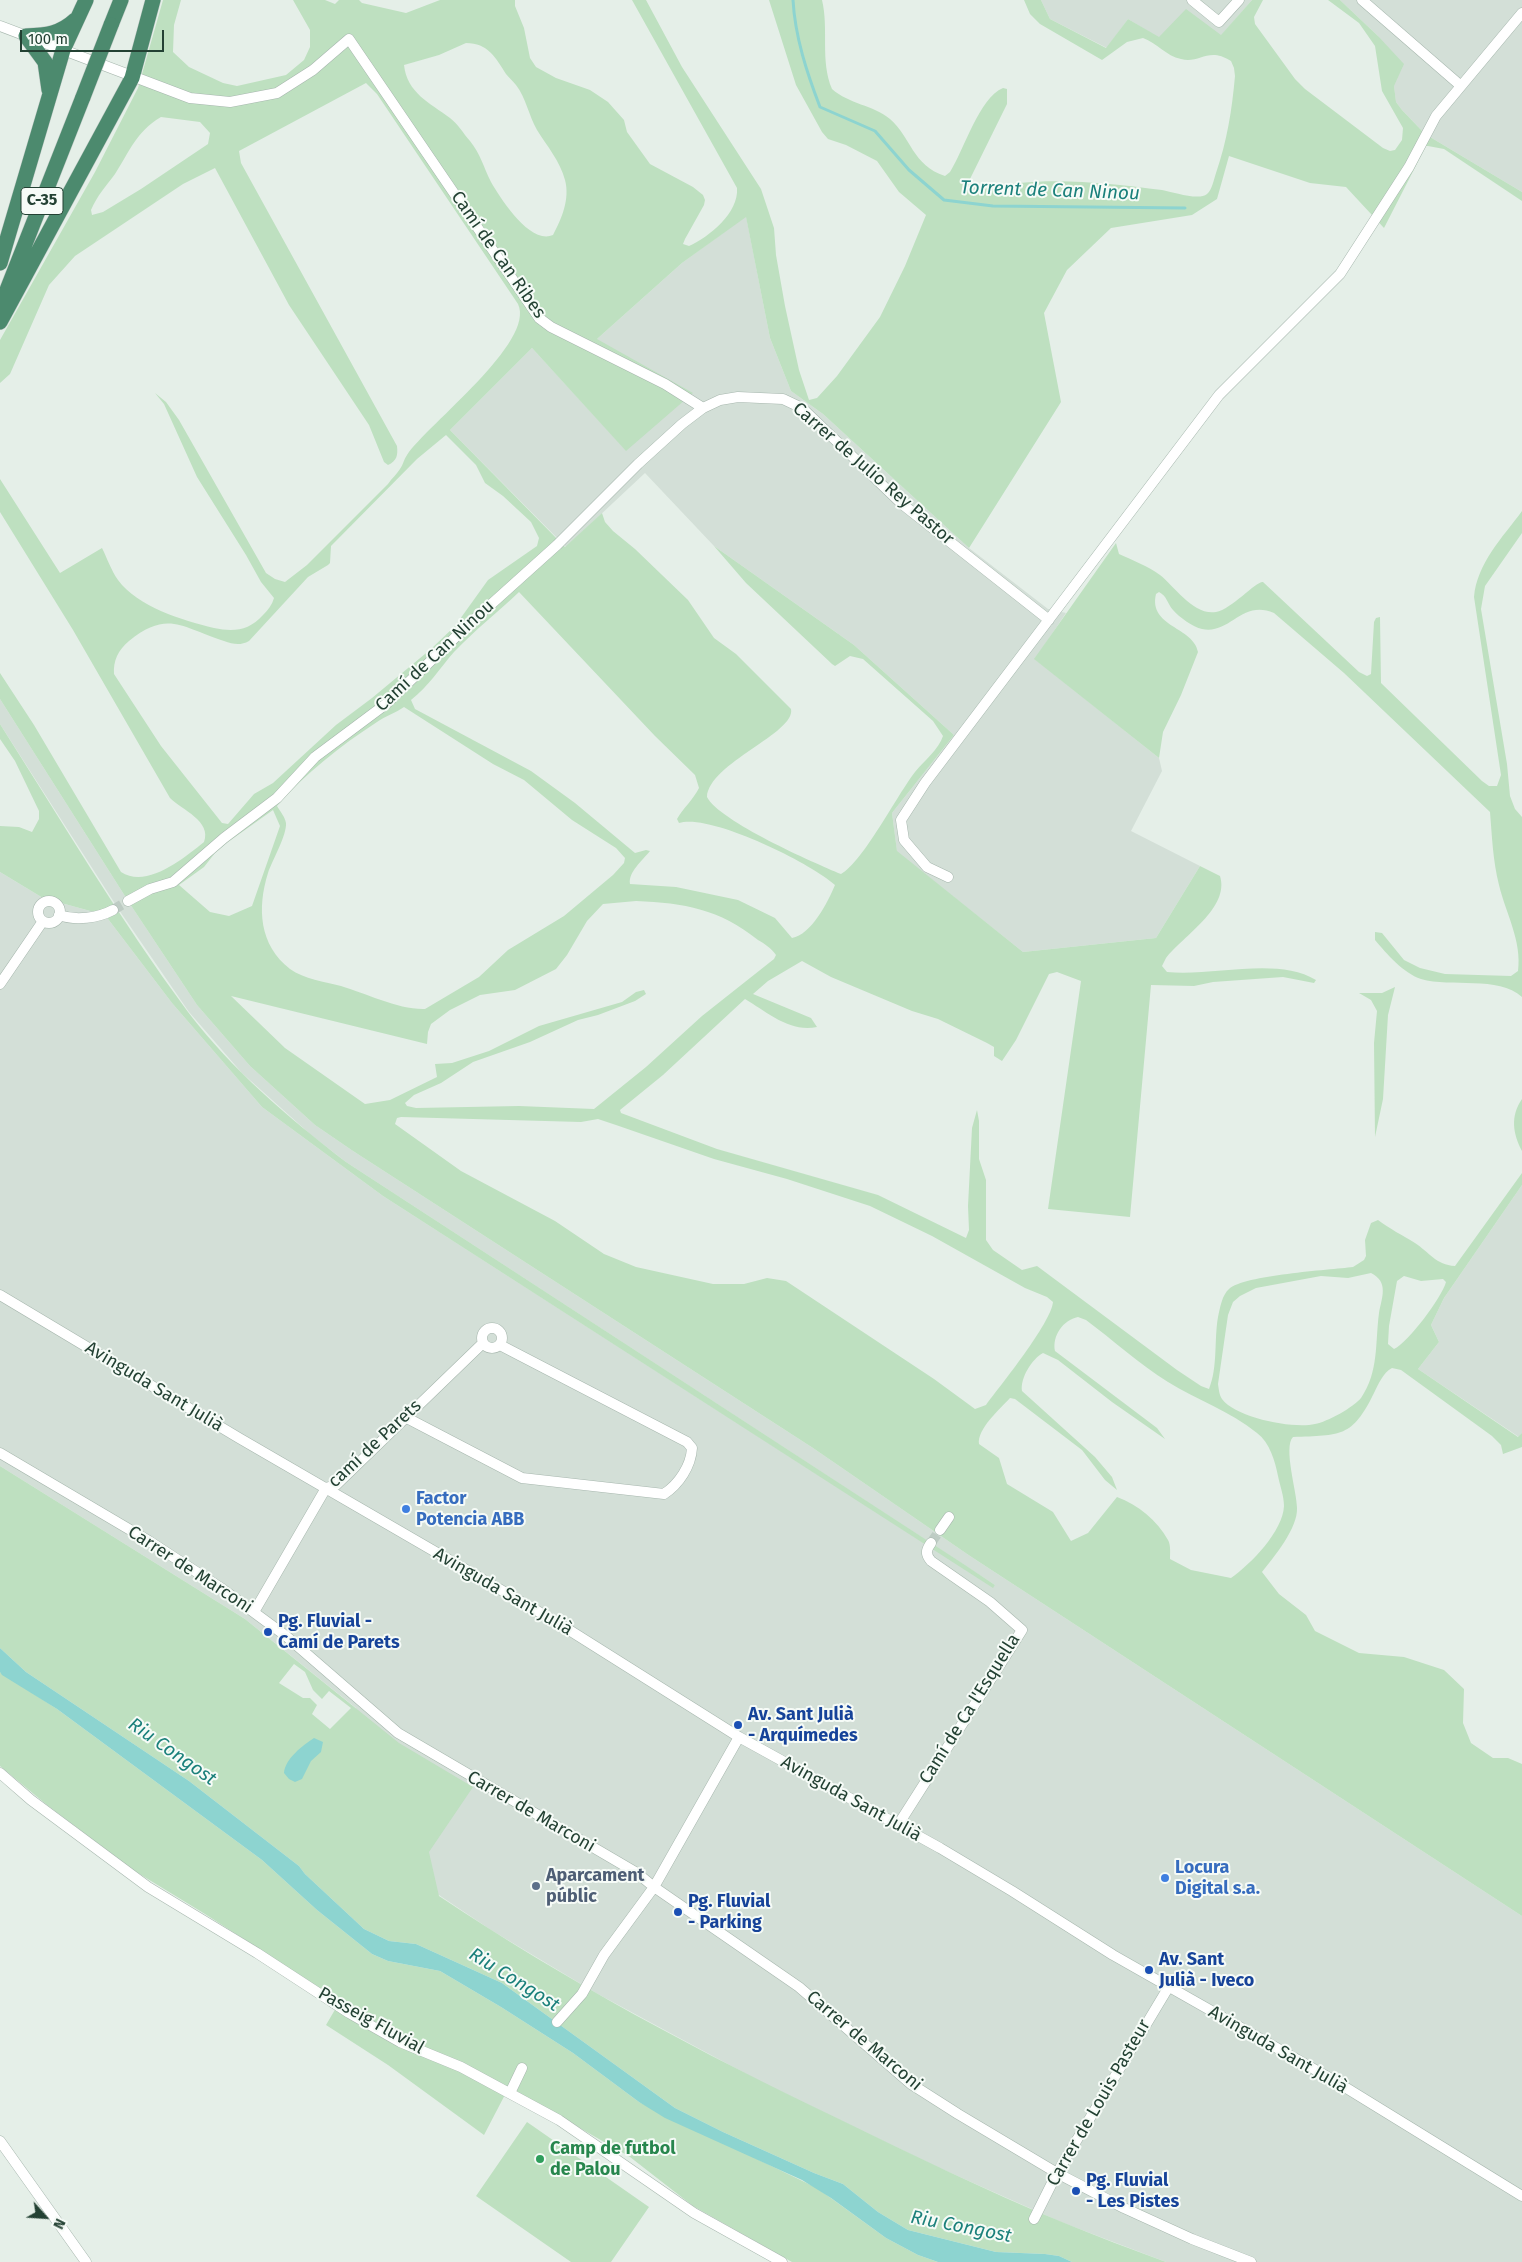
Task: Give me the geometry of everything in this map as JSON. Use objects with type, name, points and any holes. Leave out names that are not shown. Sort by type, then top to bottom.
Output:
[{"type":"highway","points":[[0,263],[63,50],[86,0]]},
{"type":"highway","name":"C-35","points":[[0,306],[121,0]]},
{"type":"highway","points":[[0,322],[132,78],[153,0]]},
{"type":"highway","points":[[26,36],[51,35],[68,26],[79,15]]},
{"type":"highway","points":[[26,36],[45,62],[49,99]]},
{"type":"street","points":[[1192,0],[1219,22],[1239,0]]},
{"type":"street","points":[[1362,0],[1461,86]]},
{"type":"street","points":[[948,877],[927,867],[904,840],[901,820],[925,783],[1219,396],[1340,274],[1409,167],[1436,116],[1522,13]]},
{"type":"street","points":[[0,26],[132,78]]},
{"type":"street","name":"Camí de Can Ribes","points":[[132,78],[190,98],[230,102],[277,93],[313,70],[349,39],[539,318],[551,327],[665,384],[703,408]]},
{"type":"street","name":"Carrer de Julio Rey Pastor","points":[[703,408],[720,400],[738,397],[784,399],[796,404],[828,432],[902,504],[1049,620]]},
{"type":"street","name":"Camí de Can Ninou","points":[[128,901],[150,889],[173,882],[224,838],[277,798],[315,757],[386,704],[467,626],[557,545],[638,464],[682,424],[703,408]]},
{"type":"street","points":[[45,901],[55,902],[60,908],[59,915],[52,922],[43,921],[38,916],[38,908],[45,901]]},
{"type":"street","points":[[59,915],[71,918],[98,917],[113,910]]},
{"type":"street","points":[[0,984],[43,921]]},
{"type":"street","name":"Avinguda Sant Julià","points":[[0,1295],[558,1623],[739,1737],[1012,1890],[1168,1988],[1335,2082],[1522,2196]]},
{"type":"street","points":[[493,1328],[502,1335],[500,1344],[492,1348],[483,1343],[484,1333],[493,1328]]},
{"type":"street","name":"camí de Parets","points":[[254,1612],[326,1488],[336,1485],[483,1343]]},
{"type":"street","points":[[405,1417],[522,1478],[664,1494],[673,1488],[692,1457],[692,1448],[687,1442],[500,1344]]},
{"type":"street","name":"Carrer de Marconi","points":[[0,1453],[187,1565],[254,1612],[286,1636],[398,1733],[637,1873],[654,1887],[799,1987],[911,2084],[1057,2172],[1133,2212],[1192,2239],[1251,2262]]},
{"type":"street","points":[[940,1530],[949,1517]]},
{"type":"street","name":"Camí de Ca l'Esquella","points":[[898,1825],[1022,1630],[990,1602],[931,1561],[927,1556],[927,1550],[931,1543]]},
{"type":"street","points":[[557,2022],[582,1994],[604,1955],[654,1887],[739,1737]]},
{"type":"street","name":"Passeig Fluvial","points":[[0,1773],[31,1800],[148,1887],[391,2037],[461,2067],[559,2120],[694,2213],[782,2262]]},
{"type":"street","name":"Carrer de Louis Pasteur","points":[[1034,2219],[1057,2172],[1168,1988]]},
{"type":"street","points":[[510,2093],[522,2068]]},
{"type":"street","points":[[0,2141],[86,2262]]},
{"type":"shaded area","points":[[1041,0],[1252,0],[1221,36],[1159,38],[1128,19],[1107,48],[1050,19]]},
{"type":"shaded area","points":[[1340,0],[1522,0],[1522,192],[1425,134],[1402,110],[1396,102],[1394,86],[1378,36]]},
{"type":"shaded area","points":[[746,216],[770,338],[791,391],[823,414],[969,548],[1048,609],[1066,613],[1035,659],[1159,758],[1162,771],[1131,831],[1200,866],[1156,938],[1023,952],[897,852],[892,813],[954,735],[854,645],[714,546],[645,473],[566,547],[450,430],[532,348],[626,450],[597,339],[682,263]]},
{"type":"shaded area","points":[[0,699],[130,904],[197,1005],[250,1066],[315,1125],[813,1448],[970,1556],[1522,1916],[1522,2262],[1166,2262],[1061,2222],[935,2166],[761,2082],[596,1993],[491,1930],[369,1848],[332,1734],[356,1708],[245,1619],[0,1466],[0,872],[43,898],[105,915],[172,1003],[262,1107],[383,1196],[993,1587],[995,1585],[346,1162],[310,1134],[242,1073],[189,1012],[119,910],[0,724]]},
{"type":"shaded area","points":[[1522,1185],[1522,1433],[1519,1437],[1418,1369],[1439,1342],[1431,1325],[1444,1298]]},
{"type":"green space","points":[[163,0],[181,0],[174,25],[173,52],[189,67],[223,83],[237,86],[286,75],[304,60],[310,47],[310,30],[293,0],[325,0],[335,4],[339,0],[359,0],[362,3],[406,13],[440,0],[515,0],[515,6],[524,28],[530,58],[536,67],[556,78],[590,90],[608,102],[624,120],[627,132],[650,164],[693,187],[703,195],[704,205],[683,244],[689,246],[714,230],[728,215],[736,197],[737,188],[632,0],[646,0],[682,67],[761,189],[774,228],[776,255],[785,306],[799,370],[809,400],[817,398],[837,376],[880,317],[905,266],[926,215],[899,192],[877,161],[846,145],[828,139],[822,132],[796,85],[769,0],[822,0],[825,22],[826,67],[832,89],[846,98],[890,119],[919,158],[934,171],[945,176],[950,172],[979,113],[994,94],[1003,88],[1007,89],[1007,104],[969,181],[975,188],[984,189],[1028,182],[1051,181],[1140,187],[1198,197],[1207,194],[1210,190],[1226,137],[1235,76],[1231,61],[1216,55],[1188,60],[1181,59],[1143,38],[1127,42],[1102,60],[1040,24],[1030,14],[1024,0],[1041,0],[1050,19],[1106,48],[1128,19],[1159,37],[1186,9],[1221,35],[1252,0],[1263,0],[1254,17],[1255,24],[1295,79],[1305,89],[1383,148],[1390,151],[1395,150],[1402,140],[1403,128],[1382,91],[1375,46],[1359,23],[1328,0],[1340,0],[1404,64],[1394,86],[1396,102],[1402,110],[1425,134],[1522,192],[1522,201],[1444,149],[1426,146],[1384,228],[1346,187],[1310,183],[1229,156],[1217,199],[1192,215],[1111,228],[1067,270],[1044,313],[1061,402],[969,548],[823,414],[791,391],[770,338],[746,217],[682,263],[597,339],[693,393],[626,451],[532,348],[450,430],[565,547],[602,513],[605,522],[613,531],[635,549],[688,600],[714,638],[736,654],[791,709],[789,718],[780,728],[722,772],[711,784],[707,797],[715,807],[729,818],[810,861],[841,874],[850,867],[869,843],[908,782],[935,750],[943,736],[933,721],[863,659],[850,656],[835,666],[832,664],[746,583],[714,546],[854,645],[954,735],[892,813],[897,851],[1023,952],[1156,938],[1200,866],[1220,876],[1221,888],[1218,899],[1203,921],[1166,958],[1162,966],[1167,972],[1282,969],[1300,973],[1316,980],[1314,983],[1283,977],[1213,982],[1194,986],[1151,985],[1130,1217],[1048,1209],[1081,981],[1057,972],[1049,974],[1016,1040],[1002,1061],[994,1056],[994,1047],[987,1043],[938,1019],[912,1011],[831,977],[802,961],[768,981],[753,994],[811,1018],[817,1027],[797,1027],[788,1024],[745,999],[663,1075],[620,1110],[621,1113],[717,1149],[878,1195],[966,1238],[969,1230],[968,1206],[972,1128],[977,1110],[979,1121],[979,1159],[986,1180],[986,1240],[993,1250],[1022,1270],[1037,1266],[1177,1370],[1201,1386],[1209,1389],[1214,1372],[1218,1317],[1223,1298],[1229,1289],[1251,1280],[1353,1267],[1364,1260],[1366,1256],[1365,1240],[1371,1223],[1378,1220],[1415,1243],[1438,1261],[1455,1266],[1522,1173],[1522,1185],[1444,1298],[1431,1325],[1439,1342],[1418,1369],[1518,1437],[1522,1433],[1522,1447],[1503,1454],[1501,1445],[1492,1436],[1401,1370],[1392,1368],[1384,1375],[1359,1419],[1351,1426],[1334,1434],[1293,1437],[1289,1450],[1297,1508],[1296,1516],[1290,1533],[1262,1572],[1279,1594],[1306,1615],[1315,1631],[1359,1653],[1404,1657],[1444,1670],[1464,1689],[1463,1723],[1471,1743],[1493,1758],[1508,1758],[1522,1764],[1522,1916],[970,1556],[813,1448],[315,1125],[250,1066],[197,1005],[130,904],[0,699],[0,673],[34,725],[121,872],[131,876],[142,877],[153,874],[176,863],[204,842],[204,828],[200,822],[170,798],[73,630],[0,512],[0,479],[60,573],[102,548],[118,580],[137,598],[149,605],[188,621],[214,628],[234,630],[246,627],[265,613],[274,598],[261,582],[197,477],[164,404],[155,393],[166,402],[179,420],[266,573],[275,579],[285,582],[307,565],[388,484],[401,467],[407,455],[419,441],[496,360],[511,339],[519,320],[518,304],[377,94],[366,83],[239,151],[241,163],[397,446],[397,455],[393,462],[388,465],[384,462],[369,425],[289,305],[215,168],[183,184],[75,256],[49,285],[10,374],[0,383],[0,340],[95,172],[138,88]],"holes":[[[466,43],[480,46],[495,57],[519,90],[537,130],[557,160],[563,173],[566,201],[553,235],[544,236],[535,233],[517,219],[491,182],[473,146],[453,120],[427,102],[415,90],[406,75],[404,65],[439,55]],[[161,117],[200,122],[210,133],[208,144],[141,189],[103,212],[92,215],[91,210],[96,200],[115,174],[134,142],[145,129]],[[446,435],[476,465],[485,483],[503,496],[531,522],[539,538],[537,546],[488,580],[455,626],[431,649],[336,725],[273,783],[254,794],[228,824],[222,823],[161,746],[114,674],[117,656],[125,644],[143,631],[165,624],[176,624],[233,644],[243,644],[249,641],[308,577],[330,563],[331,546],[417,459]],[[519,592],[655,736],[695,775],[699,788],[677,819],[679,823],[694,822],[736,832],[783,853],[823,876],[835,885],[818,917],[806,931],[792,938],[775,918],[738,900],[676,887],[630,884],[631,875],[650,851],[646,850],[635,853],[575,803],[531,771],[415,709],[411,700],[470,636]],[[404,707],[493,764],[524,780],[572,820],[616,848],[625,858],[624,863],[613,875],[564,916],[508,950],[479,977],[425,1009],[415,1009],[393,1004],[341,986],[308,978],[290,969],[272,949],[263,925],[262,899],[268,873],[286,828],[285,819],[277,806],[300,782],[337,750],[363,731]],[[273,810],[280,826],[252,906],[229,916],[210,912],[179,885],[204,867],[215,853],[228,842]],[[636,901],[686,906],[729,921],[772,950],[776,955],[774,959],[702,1016],[646,1067],[594,1109],[519,1106],[416,1108],[407,1106],[405,1103],[414,1095],[441,1083],[473,1062],[530,1042],[578,1020],[598,1015],[635,1001],[646,994],[644,990],[636,992],[622,1002],[539,1026],[489,1051],[452,1063],[435,1064],[437,1077],[390,1100],[365,1104],[285,1048],[231,996],[427,1044],[431,1024],[450,1010],[480,995],[515,990],[556,969],[567,955],[587,921],[603,904]],[[397,1118],[581,1122],[598,1119],[714,1159],[787,1179],[870,1206],[932,1236],[1025,1288],[1047,1297],[1053,1302],[1050,1312],[1035,1339],[986,1405],[975,1409],[934,1379],[786,1281],[767,1278],[744,1284],[713,1284],[636,1267],[604,1254],[555,1221],[461,1171],[395,1124]],[[1371,1273],[1377,1277],[1382,1285],[1383,1296],[1379,1313],[1374,1368],[1367,1388],[1358,1402],[1347,1410],[1315,1424],[1293,1425],[1252,1417],[1239,1412],[1222,1399],[1218,1384],[1228,1315],[1233,1302],[1256,1288],[1321,1276],[1348,1278]],[[1404,1276],[1421,1281],[1443,1279],[1446,1282],[1424,1319],[1394,1349],[1388,1344],[1389,1326],[1397,1281]],[[1078,1317],[1086,1320],[1157,1375],[1247,1425],[1262,1437],[1269,1447],[1283,1495],[1284,1506],[1282,1516],[1265,1546],[1231,1578],[1191,1570],[1170,1559],[1169,1542],[1153,1520],[1132,1504],[1117,1497],[1088,1533],[1071,1541],[1053,1512],[1007,1484],[999,1458],[979,1444],[979,1438],[985,1426],[1010,1398],[1015,1399],[1082,1450],[1105,1480],[1117,1490],[1112,1477],[1095,1457],[1022,1391],[1023,1380],[1028,1369],[1043,1353],[1058,1360],[1112,1402],[1165,1439],[1157,1428],[1055,1351],[1055,1340],[1063,1325]]]},
{"type":"green space","points":[[1522,511],[1522,533],[1485,586],[1481,609],[1507,764],[1510,796],[1515,809],[1522,817],[1522,997],[1512,990],[1500,986],[1474,983],[1446,983],[1421,979],[1402,968],[1375,940],[1375,932],[1382,933],[1404,960],[1420,968],[1445,974],[1511,976],[1518,971],[1519,960],[1516,938],[1502,896],[1495,867],[1490,812],[1344,673],[1274,613],[1253,610],[1221,627],[1202,629],[1190,624],[1179,616],[1162,594],[1159,592],[1156,594],[1155,605],[1159,613],[1165,620],[1189,637],[1195,644],[1198,652],[1181,695],[1163,732],[1159,758],[1034,659],[1116,543],[1119,554],[1140,563],[1160,575],[1192,605],[1208,612],[1222,610],[1263,582],[1359,672],[1367,676],[1371,674],[1374,622],[1376,618],[1380,617],[1381,683],[1482,781],[1489,786],[1497,786],[1501,775],[1474,597],[1476,585],[1485,562]]},
{"type":"green space","points":[[0,724],[115,906],[188,1012],[223,1054],[303,1128],[346,1162],[965,1565],[995,1585],[993,1588],[383,1196],[262,1107],[172,1003],[105,915],[43,898],[0,872],[0,826],[19,827],[32,832],[39,819],[39,811],[15,761],[0,739]]},
{"type":"green space","points":[[1395,987],[1388,1015],[1383,1099],[1375,1137],[1374,1043],[1377,1011],[1371,1000],[1359,993],[1382,993]]},
{"type":"green space","points":[[1522,1099],[1522,1151],[1515,1132],[1514,1118]]},
{"type":"green space","points":[[0,1466],[245,1619],[399,1743],[473,1787],[429,1852],[439,1896],[585,1987],[685,2042],[787,2094],[1006,2198],[1166,2262],[1072,2262],[1059,2256],[1045,2254],[996,2252],[908,2230],[878,2212],[843,2184],[723,2132],[675,2108],[502,1983],[416,1944],[389,1941],[364,1929],[305,1874],[299,1866],[189,1781],[26,1672],[0,1648]],"holes":[[[294,1664],[305,1672],[313,1690],[322,1699],[329,1691],[351,1708],[330,1729],[312,1714],[317,1705],[310,1698],[303,1698],[279,1683]]]},
{"type":"green space","points":[[0,1672],[57,1709],[262,1860],[317,1910],[372,1954],[388,1961],[440,1971],[573,2053],[639,2102],[817,2188],[886,2238],[918,2255],[938,2262],[792,2262],[693,2206],[630,2157],[509,2087],[484,2135],[388,2065],[326,2025],[340,2001],[133,1870],[47,1805],[0,1766]]},
{"type":"green space","name":"Camp de futbol de Palou","points":[[527,2122],[649,2207],[611,2262],[571,2262],[476,2196]]},
{"type":"water","points":[[0,1648],[26,1672],[189,1781],[299,1866],[305,1874],[364,1929],[389,1941],[416,1944],[502,1983],[675,2108],[723,2132],[843,2184],[878,2212],[908,2230],[996,2252],[1045,2254],[1059,2256],[1072,2262],[938,2262],[918,2255],[886,2238],[831,2198],[802,2180],[665,2118],[639,2102],[573,2053],[440,1971],[388,1961],[372,1954],[317,1910],[262,1860],[57,1709],[2,1675],[0,1672]]},
{"type":"water","points":[[314,1738],[323,1742],[321,1752],[311,1761],[302,1779],[295,1782],[289,1779],[284,1773],[291,1758],[300,1748]]},
{"type":"waterway","name":"Torrent de Can Ninou","points":[[793,0],[796,28],[802,55],[820,107],[875,131],[909,170],[944,200],[993,206],[1185,208]]},
{"type":"tunnel","points":[[113,910],[128,901]]},
{"type":"tunnel","points":[[931,1543],[940,1530]]},
{"type":"place","name":"Factor Potencia ABB","points":[[406,1509]]},
{"type":"place","name":"Pg. Fluvial - Camí de Parets","points":[[268,1632]]},
{"type":"place","name":"Av. Sant Julià - Arquímedes","points":[[738,1725]]},
{"type":"place","name":"Locura Digital s.a.","points":[[1165,1878]]},
{"type":"place","name":"Aparcament públic","points":[[536,1886]]},
{"type":"place","name":"Pg. Fluvial - Parking","points":[[678,1912]]},
{"type":"place","name":"Av. Sant Julià - Iveco","points":[[1149,1970]]},
{"type":"place","name":"Camp de futbol de Palou","points":[[540,2159]]},
{"type":"place","name":"Pg. Fluvial - Les Pistes","points":[[1076,2191]]},
{"type":"water label","name":"Riu Congost","points":[[172,1752]]},
{"type":"water label","name":"Riu Congost","points":[[514,1980]]},
{"type":"water label","name":"Riu Congost","points":[[961,2227]]}]
